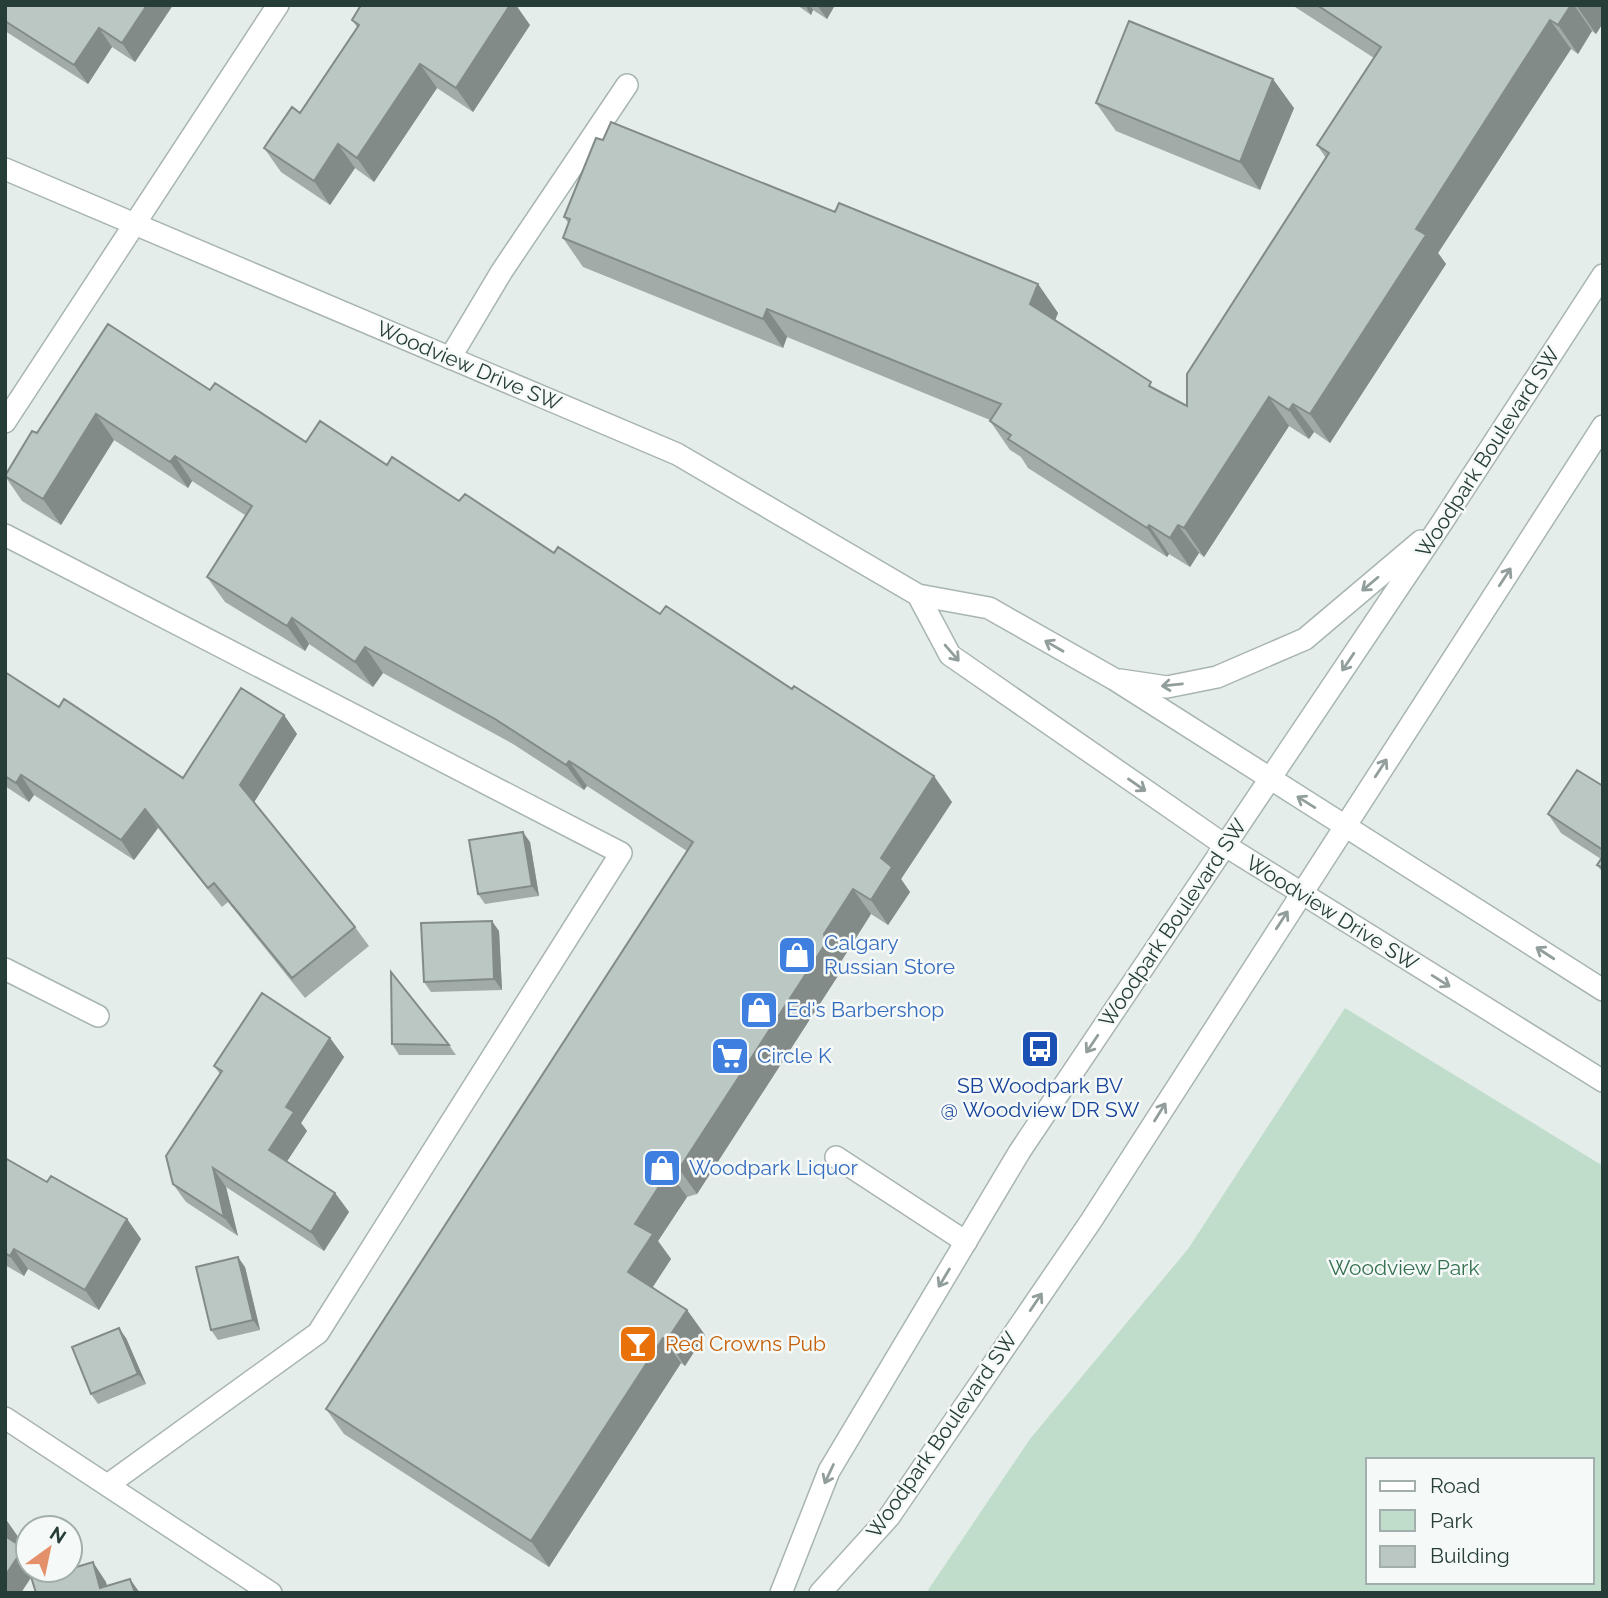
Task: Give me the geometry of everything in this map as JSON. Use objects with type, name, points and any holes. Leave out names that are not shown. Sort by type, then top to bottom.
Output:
[{"type":"street","points":[[5,422],[278,5]]},
{"type":"street","points":[[450,358],[502,271],[627,85]]},
{"type":"street","name":"Woodview Drive SW","points":[[5,169],[677,454],[918,595],[989,608],[1114,679],[1603,990]]},
{"type":"street","name":"Woodpark Boulevard SW","points":[[781,1593],[829,1471],[1020,1151],[1441,524],[1603,275]]},
{"type":"street","name":"Woodpark Boulevard SW","points":[[820,1593],[897,1506],[1091,1221],[1603,426]]},
{"type":"street","points":[[1114,679],[1167,687],[1180,685],[1216,677],[1305,639],[1441,524]]},
{"type":"street","points":[[5,535],[621,853],[318,1333],[109,1484]]},
{"type":"street","name":"Woodview Drive SW","points":[[918,595],[950,655],[1226,846],[1603,1081]]},
{"type":"street","points":[[5,969],[98,1016]]},
{"type":"street","points":[[836,1157],[966,1242]]},
{"type":"street","points":[[5,1418],[271,1593]]},
{"type":"green space","name":"Woodview Park","points":[[1345,1008],[1603,1166],[1603,1593],[926,1593],[1030,1439],[1188,1249]]},
{"type":"building","points":[[5,5],[147,5],[122,43],[99,28],[74,65],[5,21]]},
{"type":"building","points":[[361,5],[510,5],[456,88],[420,64],[357,158],[338,144],[314,181],[264,148],[292,107],[300,113],[359,25],[352,20]]},
{"type":"building","points":[[1317,5],[1571,5],[1558,25],[1550,20],[1416,229],[1426,235],[1310,414],[1293,404],[1289,410],[1269,397],[1184,528],[1178,525],[1170,538],[1149,525],[1147,528],[1008,439],[1011,435],[990,421],[1001,404],[767,309],[763,319],[563,238],[570,219],[564,217],[596,138],[603,140],[611,122],[835,212],[839,203],[1038,284],[1030,304],[1151,382],[1149,386],[1187,406],[1187,374],[1329,153],[1317,145],[1381,47]]},
{"type":"building","points":[[1129,21],[1273,79],[1240,162],[1096,103]]},
{"type":"building","points":[[108,324],[210,390],[215,383],[306,442],[320,421],[387,465],[392,457],[459,501],[465,494],[554,553],[558,547],[660,614],[666,606],[792,689],[794,686],[934,776],[881,858],[892,867],[871,900],[853,889],[824,934],[826,943],[679,1169],[669,1171],[635,1224],[653,1234],[628,1272],[687,1310],[667,1340],[663,1338],[531,1541],[326,1409],[693,842],[569,761],[566,765],[495,719],[365,647],[355,662],[292,618],[287,626],[207,577],[252,506],[175,456],[170,462],[96,414],[43,499],[5,476],[32,431],[37,433]]},
{"type":"building","points":[[5,672],[59,707],[64,699],[183,778],[241,688],[284,715],[240,785],[355,927],[292,978],[214,883],[208,888],[145,809],[121,840],[21,775],[16,783],[5,776]]},
{"type":"building","points":[[1577,770],[1603,786],[1603,850],[1548,814]]},
{"type":"building","points":[[523,832],[532,886],[478,894],[469,840]]},
{"type":"building","points":[[1603,856],[1603,868],[1597,865]]},
{"type":"building","points":[[492,921],[494,979],[424,982],[421,923]]},
{"type":"building","points":[[391,972],[449,1045],[392,1044]]},
{"type":"building","points":[[262,993],[330,1038],[286,1107],[294,1112],[269,1150],[335,1193],[311,1232],[213,1168],[224,1217],[173,1184],[166,1156],[222,1071],[214,1066]]},
{"type":"building","points":[[5,1158],[47,1182],[51,1176],[127,1219],[85,1290],[14,1249],[10,1256],[5,1253]]},
{"type":"building","points":[[238,1257],[253,1320],[211,1330],[196,1267]]},
{"type":"building","points":[[119,1328],[138,1374],[91,1394],[72,1347]]},
{"type":"building","points":[[5,1536],[14,1542],[14,1562],[5,1576]]},
{"type":"building","points":[[93,1562],[100,1588],[130,1579],[135,1593],[36,1593],[33,1584],[84,1584],[84,1565]]},
{"type":"place","name":"Calgary Russian Store","points":[[797,955]]},
{"type":"place","name":"Ed's Barbershop","points":[[759,1010]]},
{"type":"place","name":"SB Woodpark BV @ Woodview DR SW","points":[[1040,1049]]},
{"type":"place","name":"Circle K","points":[[730,1056]]},
{"type":"place","name":"Woodpark Liquor","points":[[662,1168]]},
{"type":"place","name":"Red Crowns Pub","points":[[638,1344]]}]
